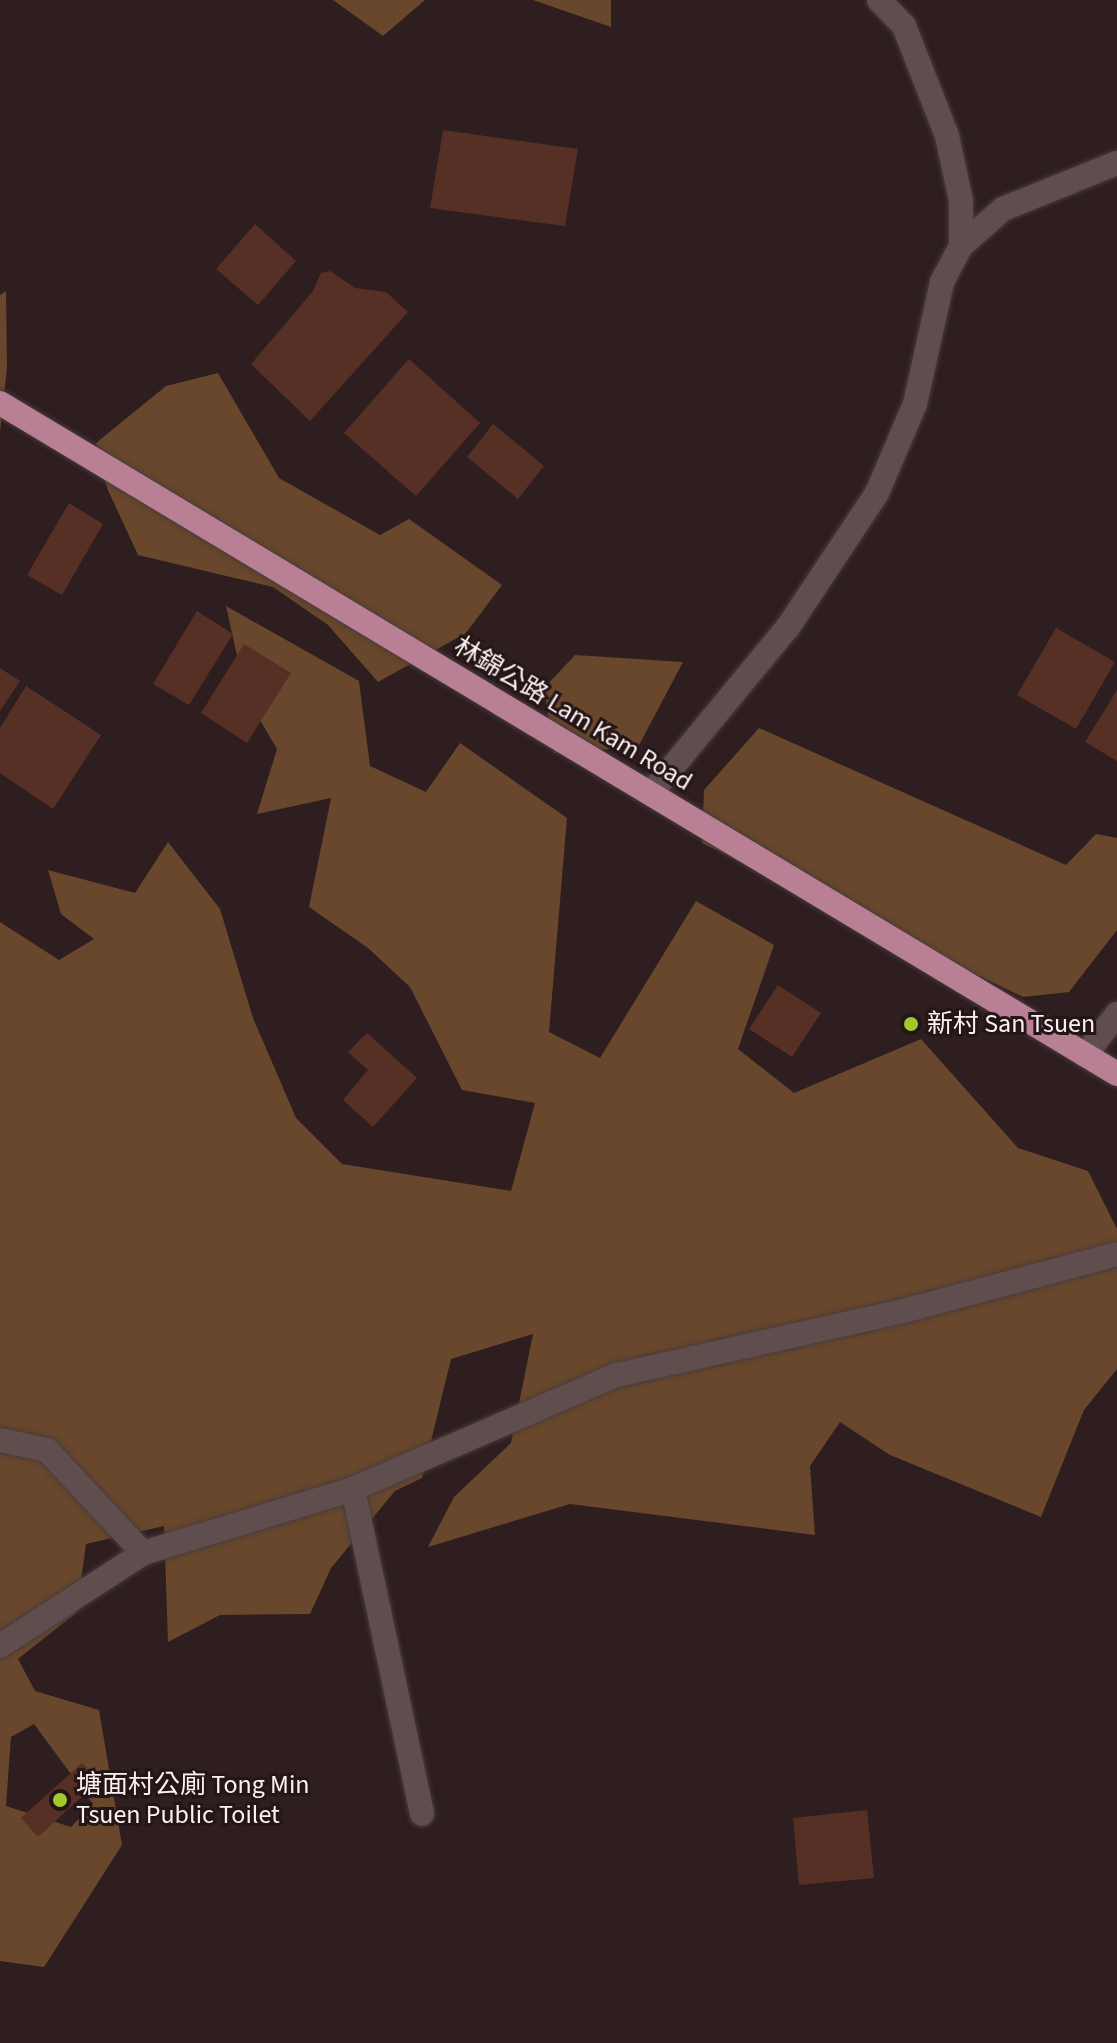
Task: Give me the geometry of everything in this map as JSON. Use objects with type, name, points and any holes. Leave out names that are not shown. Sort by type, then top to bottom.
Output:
[{"type":"main road","name":"林錦公路 Lam Kam Road","points":[[0,403],[1117,1074]]},
{"type":"lane","points":[[879,0],[904,26],[947,136],[961,201],[961,246]]},
{"type":"lane","points":[[651,793],[788,627],[877,493],[915,404],[942,282],[961,246],[1003,209],[1117,163]]},
{"type":"lane","points":[[1085,1055],[1117,1014]]},
{"type":"lane","points":[[0,1646],[143,1553],[353,1489],[617,1375],[903,1311],[1117,1254]]},
{"type":"lane","points":[[0,1440],[47,1450],[143,1553]]},
{"type":"lane","points":[[353,1489],[422,1814]]},
{"type":"shaded area","points":[[333,0],[425,0],[383,36]]},
{"type":"shaded area","points":[[533,0],[611,0],[611,27]]},
{"type":"shaded area","points":[[6,291],[7,368],[0,432],[0,295]]},
{"type":"shaded area","points":[[218,373],[279,478],[380,535],[409,519],[502,585],[466,633],[378,682],[328,625],[273,587],[138,555],[107,488],[96,443],[166,386]]},
{"type":"shaded area","points":[[226,606],[359,681],[370,766],[426,792],[460,743],[567,818],[549,1032],[600,1058],[696,901],[774,945],[738,1049],[794,1093],[921,1039],[1018,1148],[1088,1171],[1117,1229],[1117,1369],[1084,1410],[1041,1517],[890,1455],[840,1422],[810,1466],[815,1535],[570,1504],[428,1547],[454,1497],[511,1443],[533,1334],[451,1359],[422,1478],[395,1491],[331,1568],[310,1614],[220,1615],[168,1642],[164,1526],[86,1544],[77,1612],[18,1659],[35,1691],[99,1710],[122,1845],[44,1967],[0,1961],[0,922],[59,960],[94,939],[61,914],[48,870],[135,893],[168,842],[220,909],[253,1018],[296,1118],[342,1164],[511,1191],[535,1103],[462,1090],[410,987],[368,948],[309,907],[331,798],[257,814],[277,749],[246,696]],"holes":[[[34,1724],[93,1804],[71,1827],[6,1806],[11,1737]]]},
{"type":"shaded area","points":[[575,655],[683,662],[638,747],[554,753],[544,688]]},
{"type":"shaded area","points":[[759,728],[1066,865],[1096,834],[1117,838],[1117,930],[1069,992],[1023,997],[702,843],[704,790]]},
{"type":"building","points":[[443,130],[578,149],[565,226],[430,208]]},
{"type":"building","points":[[255,224],[296,261],[258,305],[216,269]]},
{"type":"building","points":[[330,271],[355,288],[386,292],[408,312],[310,421],[251,364],[313,291],[321,273]]},
{"type":"building","points":[[409,359],[480,423],[416,496],[344,433]]},
{"type":"building","points":[[493,424],[544,466],[518,499],[467,457]]},
{"type":"building","points":[[69,503],[103,524],[62,595],[27,575]]},
{"type":"building","points":[[197,611],[233,634],[189,705],[153,684]]},
{"type":"building","points":[[1056,628],[1115,662],[1076,729],[1017,695]]},
{"type":"building","points":[[244,644],[291,673],[247,743],[201,713]]},
{"type":"building","points":[[0,668],[20,681],[0,711]]},
{"type":"building","points":[[26,686],[101,735],[53,809],[0,773],[0,728]]},
{"type":"building","points":[[1117,690],[1117,761],[1085,742]]},
{"type":"building","points":[[778,985],[821,1013],[792,1057],[749,1029]]},
{"type":"building","points":[[367,1033],[417,1078],[373,1127],[343,1100],[368,1070],[348,1052]]},
{"type":"building","name":"塘面村公廁 Tong Min Tsuen Public Toilet","points":[[82,1763],[99,1781],[38,1837],[21,1818]]},
{"type":"building","points":[[867,1810],[874,1878],[799,1885],[793,1818]]},
{"type":"place","name":"新村 San Tsuen","points":[[911,1024]]},
{"type":"place","name":"塘面村公廁 Tong Min Tsuen Public Toilet","points":[[60,1800]]}]
